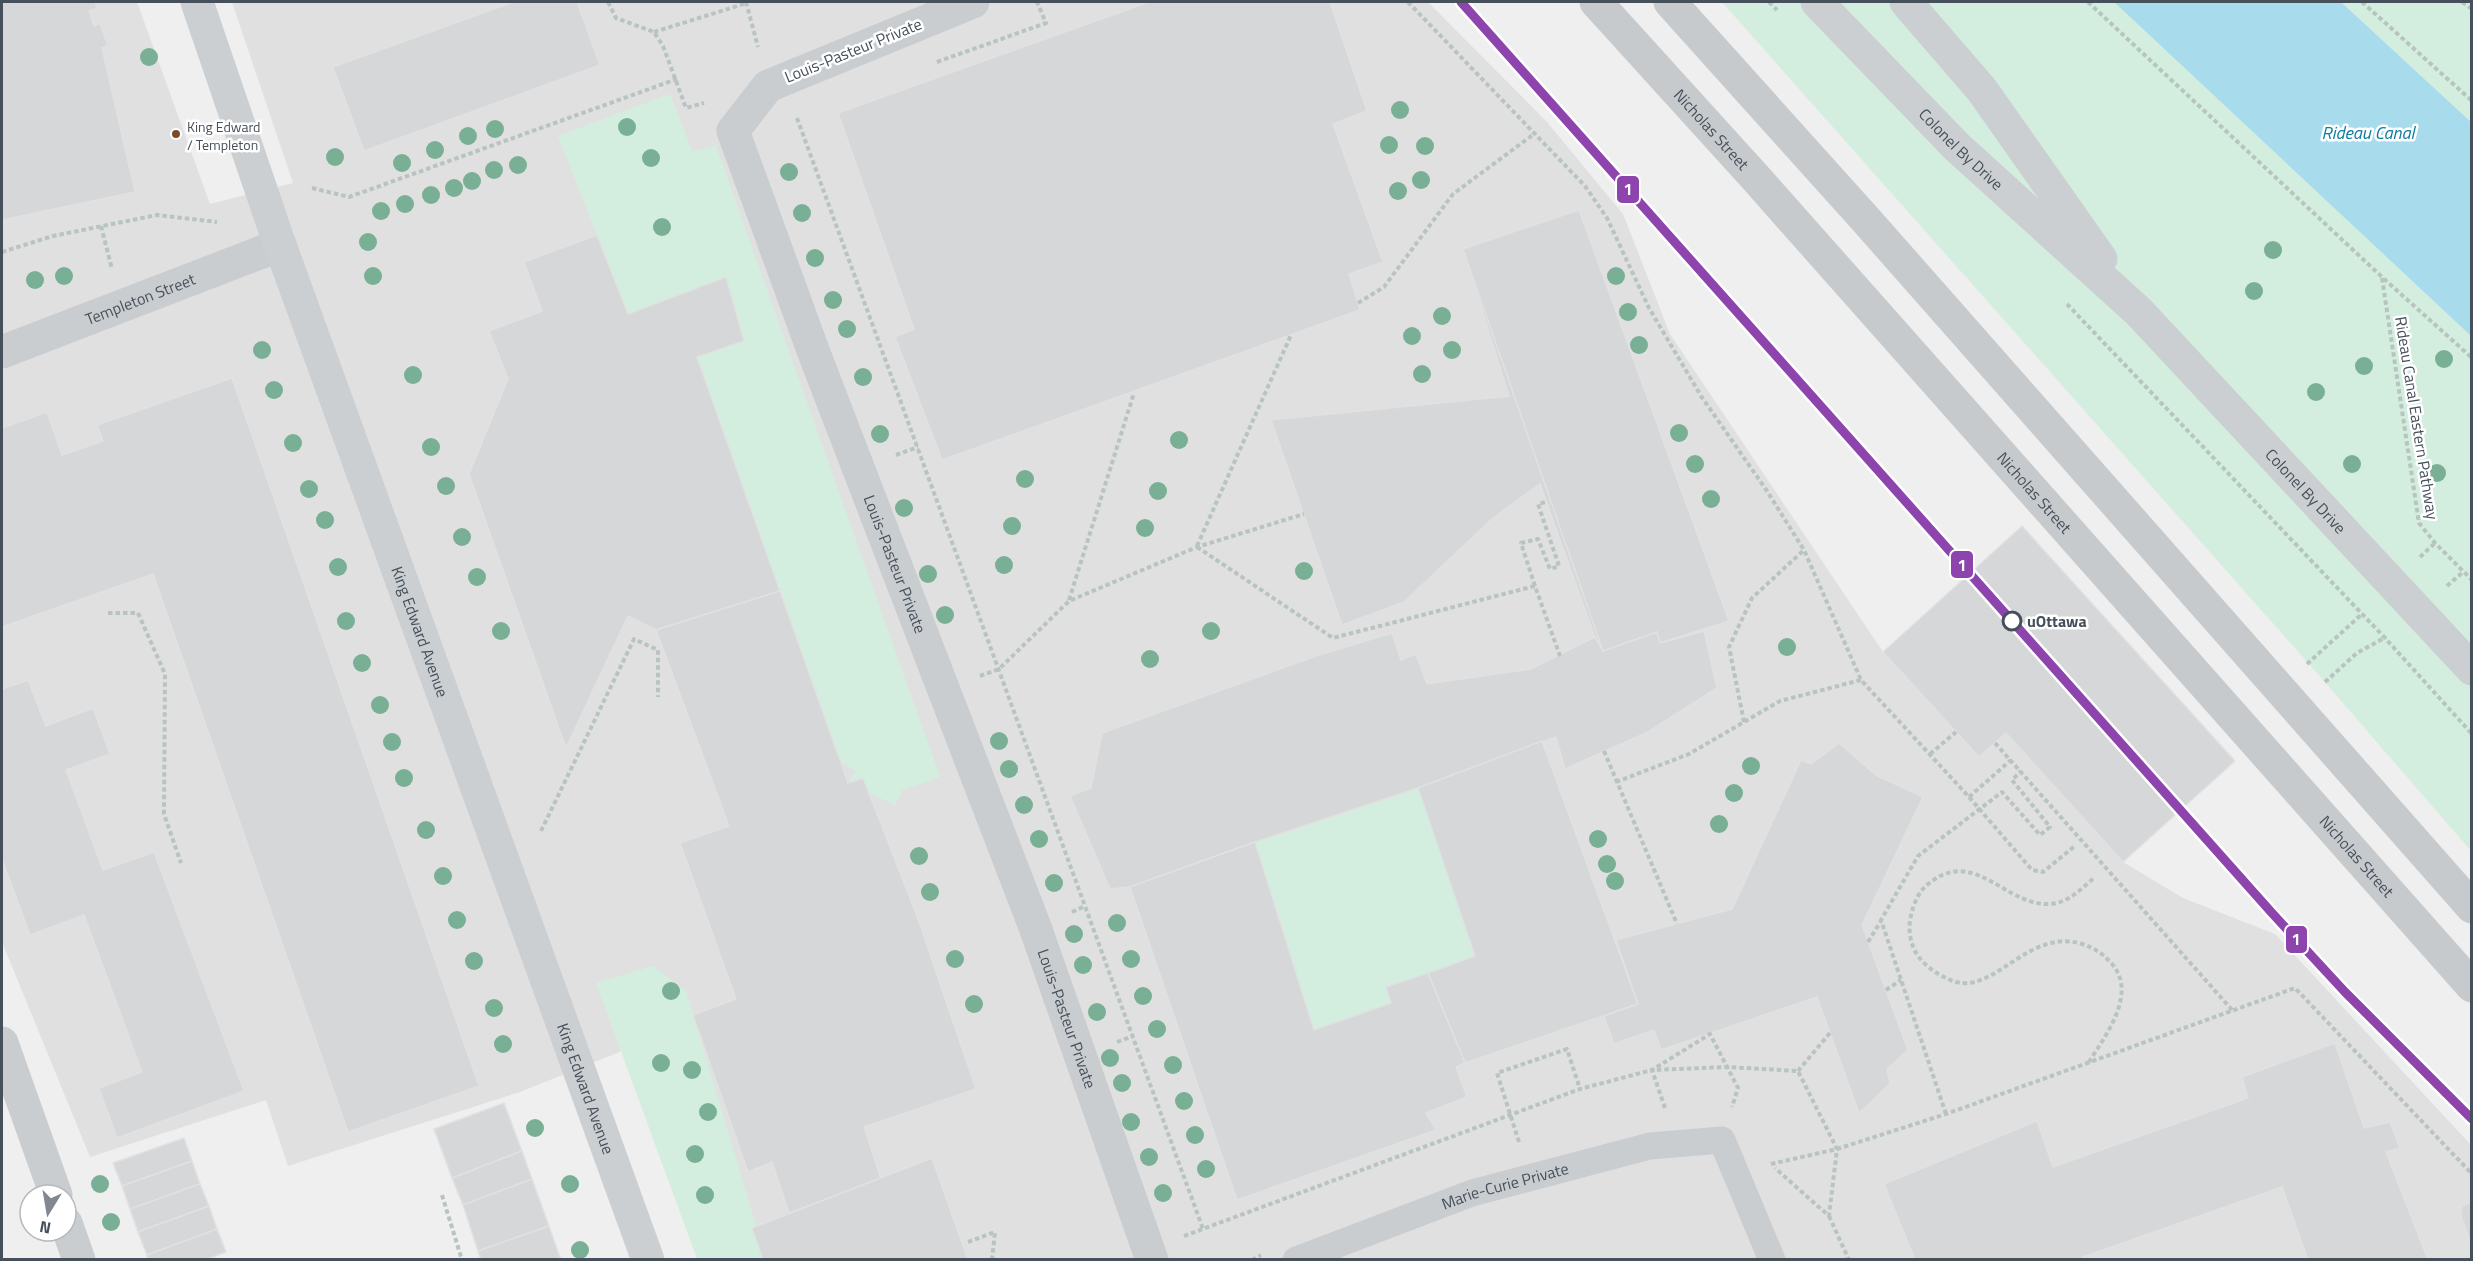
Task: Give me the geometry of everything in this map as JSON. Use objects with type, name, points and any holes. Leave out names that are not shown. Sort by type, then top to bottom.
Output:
[{"type":"main road","name":"King Edward Avenue","points":[[197,2],[280,244],[648,1260]]},
{"type":"main road","name":"Nicholas Street","points":[[1596,2],[1754,176],[2472,986]]},
{"type":"main road","points":[[1670,2],[2472,907]]},
{"type":"main road","name":"Colonel By Drive","points":[[1817,2],[1957,147],[2139,312],[2472,669]]},
{"type":"main road","name":"Colonel By Drive","points":[[1906,2],[1982,90],[2139,312]]},
{"type":"street","name":"Louis-Pasteur Private","points":[[973,2],[768,86],[733,131],[814,353],[1035,927],[1152,1260]]},
{"type":"street","name":"Templeton Street","points":[[2,352],[280,244]]},
{"type":"street","points":[[2,1043],[52,1183]]},
{"type":"street","points":[[1722,1140],[1772,1260]]},
{"type":"street","name":"Marie-Curie Private","points":[[1296,1260],[1472,1193],[1650,1146],[1722,1140]]},
{"type":"street","points":[[73,1243],[79,1260]]},
{"type":"path","points":[[608,2],[616,18],[654,33],[663,46],[686,108],[707,102]]},
{"type":"path","points":[[654,33],[747,2],[768,86],[799,120],[1203,1229]]},
{"type":"path","points":[[1408,2],[1585,186],[1607,218],[1649,308],[1701,396],[1767,491],[1804,550],[1861,680],[1969,797],[2032,870],[2043,872],[2076,845]]},
{"type":"path","points":[[1768,2],[1785,18]]},
{"type":"path","points":[[2088,2],[2472,358]]},
{"type":"path","points":[[2362,2],[2472,100]]},
{"type":"path","points":[[2462,2],[2472,9]]},
{"type":"path","points":[[312,188],[349,197],[677,79]]},
{"type":"path","points":[[1358,303],[1384,287],[1453,194],[1534,134]]},
{"type":"path","points":[[2,252],[53,236],[157,215],[217,222]]},
{"type":"path","points":[[101,226],[113,272]]},
{"type":"path","name":"Rideau Canal Eastern Pathway","points":[[2382,277],[2419,523],[2435,543],[2472,580]]},
{"type":"path","points":[[2065,301],[2385,638],[2472,734]]},
{"type":"path","points":[[1197,547],[1291,335]]},
{"type":"path","points":[[1069,601],[1134,393]]},
{"type":"path","points":[[1546,501],[1538,504],[1559,566],[1550,569],[1538,539],[1521,543],[1560,656]]},
{"type":"path","points":[[943,690],[999,669],[1069,601],[1197,547],[1304,514]]},
{"type":"path","points":[[2417,560],[2435,543]]},
{"type":"path","points":[[1197,547],[1333,638],[1535,586]]},
{"type":"path","points":[[1744,722],[1729,647],[1752,598],[1804,550]]},
{"type":"path","points":[[2440,592],[2463,572]]},
{"type":"path","points":[[108,614],[138,613],[165,674],[164,814],[181,863]]},
{"type":"path","points":[[2307,664],[2361,614]]},
{"type":"path","points":[[2325,682],[2357,652],[2390,635]]},
{"type":"path","points":[[541,831],[634,639],[658,650],[658,697]]},
{"type":"path","points":[[1616,782],[1689,754],[1780,701],[1861,680]]},
{"type":"path","points":[[1930,754],[1956,732]]},
{"type":"path","points":[[1995,743],[2233,1011]]},
{"type":"path","points":[[1604,751],[1677,924]]},
{"type":"path","points":[[1969,797],[2011,760]]},
{"type":"path","points":[[1868,942],[1918,856],[2002,792],[2040,835],[2050,827],[2012,780],[2021,771]]},
{"type":"path","points":[[2088,1063],[2112,1025],[2120,1003],[2120,979],[2105,955],[2075,942],[2056,941],[2021,954],[1976,982],[1958,983],[1944,977],[1920,960],[1910,937],[1909,924],[1910,914],[1918,895],[1926,885],[1948,872],[1975,873],[1992,880],[2017,897],[2032,903],[2048,904],[2068,899],[2094,878]]},
{"type":"path","points":[[1881,921],[1946,1114]]},
{"type":"path","points":[[1886,990],[1901,980]]},
{"type":"path","points":[[1770,1164],[1837,1149],[1946,1114],[2295,988],[2472,1174]]},
{"type":"path","points":[[1652,1070],[1710,1034],[1738,1088],[1722,1140],[1770,1164],[1829,1216],[1849,1260]]},
{"type":"path","points":[[1798,1071],[1830,1034]]},
{"type":"path","points":[[1531,1177],[1497,1073],[1567,1049],[1580,1089]]},
{"type":"path","points":[[1180,1237],[1580,1089],[1652,1070],[1728,1067],[1798,1071]]},
{"type":"path","points":[[1652,1070],[1666,1111]]},
{"type":"path","points":[[1798,1071],[1837,1149],[1829,1216]]},
{"type":"path","points":[[442,1195],[462,1260]]},
{"type":"path","points":[[968,1242],[995,1232],[992,1260]]},
{"type":"shaded area","points":[[2,2],[137,2],[210,204],[293,183],[232,2],[1428,2],[1547,122],[1623,214],[1670,334],[1883,652],[1956,732],[1979,757],[2006,733],[2123,862],[2183,898],[2275,934],[2471,1145],[2471,1259],[707,1259],[632,1047],[520,1092],[288,1166],[266,1100],[90,1157],[2,942]]},
{"type":"green space","points":[[1722,2],[2114,2],[2471,336],[2471,851],[2317,673]]},
{"type":"green space","points":[[2341,2],[2471,2],[2471,122]]},
{"type":"green space","points":[[670,94],[692,151],[716,146],[940,777],[902,790],[895,805],[848,783],[856,771],[840,762],[697,357],[744,341],[726,278],[628,314],[558,136]]},
{"type":"green space","points":[[1418,788],[1475,956],[1386,987],[1391,1003],[1314,1030],[1255,842]]},
{"type":"green space","points":[[653,966],[686,991],[766,1259],[697,1259],[596,983]]},
{"type":"water","name":"Rideau Canal","points":[[2114,2],[2341,2],[2471,122],[2471,336]]},
{"type":"building","points":[[2,2],[95,2],[97,8],[89,11],[94,26],[100,23],[108,46],[102,48],[135,192],[2,220]]},
{"type":"building","points":[[513,2],[577,2],[600,65],[364,151],[333,67]]},
{"type":"building","points":[[1149,2],[1330,2],[1367,111],[1333,124],[1383,262],[1349,274],[1360,310],[942,460],[895,337],[914,329],[838,113]]},
{"type":"building","points":[[1579,210],[1729,621],[1660,643],[1657,632],[1603,651],[1595,637],[1540,484],[1493,518],[1404,602],[1342,625],[1271,420],[1509,396],[1463,249]]},
{"type":"building","points":[[1579,210],[1729,621],[1660,643],[1657,632],[1603,651],[1463,249]]},
{"type":"building","points":[[597,235],[628,314],[726,277],[744,341],[697,357],[780,591],[656,630],[628,616],[566,748],[469,474],[508,379],[489,331],[542,311],[524,262]]},
{"type":"building","points":[[232,378],[479,1086],[348,1132],[153,574],[2,627],[2,428],[47,412],[62,455],[103,441],[97,425]]},
{"type":"building","name":"uOttawa","points":[[2022,526],[2235,761],[2123,862],[2006,733],[1979,757],[1883,652]]},
{"type":"building","points":[[780,591],[848,783],[863,778],[917,916],[976,1089],[864,1127],[881,1179],[789,1213],[772,1162],[748,1172],[693,1015],[736,999],[680,843],[729,826],[656,630]]},
{"type":"building","points":[[1704,631],[1717,688],[1648,732],[1565,769],[1556,737],[1418,788],[1255,842],[1130,887],[1110,889],[1070,796],[1091,788],[1102,733],[1316,656],[1392,633],[1401,660],[1416,654],[1427,684],[1531,669],[1595,637],[1603,651],[1657,632],[1660,643]]},
{"type":"building","points":[[28,680],[46,726],[93,708],[110,754],[66,770],[103,870],[154,852],[244,1091],[117,1138],[99,1088],[142,1072],[84,915],[30,935],[2,859],[2,689]]},
{"type":"building","points":[[1542,741],[1638,1004],[1465,1063],[1428,973],[1475,956],[1418,788]]},
{"type":"building","points":[[1839,743],[1876,775],[1923,797],[1862,925],[1908,1050],[1887,1069],[1890,1084],[1859,1113],[1817,997],[1661,1050],[1654,1030],[1614,1044],[1604,1016],[1638,1004],[1616,940],[1732,909],[1801,760],[1811,764]]},
{"type":"building","points":[[1255,842],[1314,1030],[1391,1003],[1386,987],[1428,973],[1465,1063],[1456,1067],[1467,1097],[1426,1113],[1436,1130],[1237,1200],[1130,887]]},
{"type":"building","points":[[2335,1043],[2364,1128],[2390,1122],[2400,1148],[2386,1152],[2428,1260],[2308,1260],[2282,1187],[2083,1257],[2084,1260],[1915,1260],[1884,1184],[2037,1121],[2053,1167],[2248,1098],[2242,1077]]},
{"type":"building","points":[[504,1103],[522,1151],[452,1178],[434,1129]]},
{"type":"building","points":[[184,1138],[192,1161],[122,1186],[113,1163]]},
{"type":"building","points":[[522,1151],[532,1179],[463,1205],[452,1178]]},
{"type":"building","points":[[932,1158],[968,1260],[763,1260],[752,1228]]},
{"type":"building","points":[[192,1161],[200,1184],[130,1209],[122,1186]]},
{"type":"building","points":[[532,1179],[549,1226],[478,1251],[463,1205]]},
{"type":"building","points":[[200,1184],[209,1206],[138,1232],[130,1209]]},
{"type":"building","points":[[2472,1202],[2472,1245],[2461,1216],[2462,1206]]},
{"type":"building","points":[[209,1206],[217,1229],[147,1255],[138,1232]]},
{"type":"building","points":[[549,1226],[561,1260],[481,1260],[478,1251]]},
{"type":"building","points":[[217,1229],[226,1252],[205,1260],[148,1260],[147,1255]]},
{"type":"transit line","name":"1","points":[[1461,2],[2272,913],[2345,992],[2472,1119]]},
{"type":"place","name":"King Edward / Templeton","points":[[176,134]]},
{"type":"place","name":"uOttawa","points":[[2012,621]]}]
